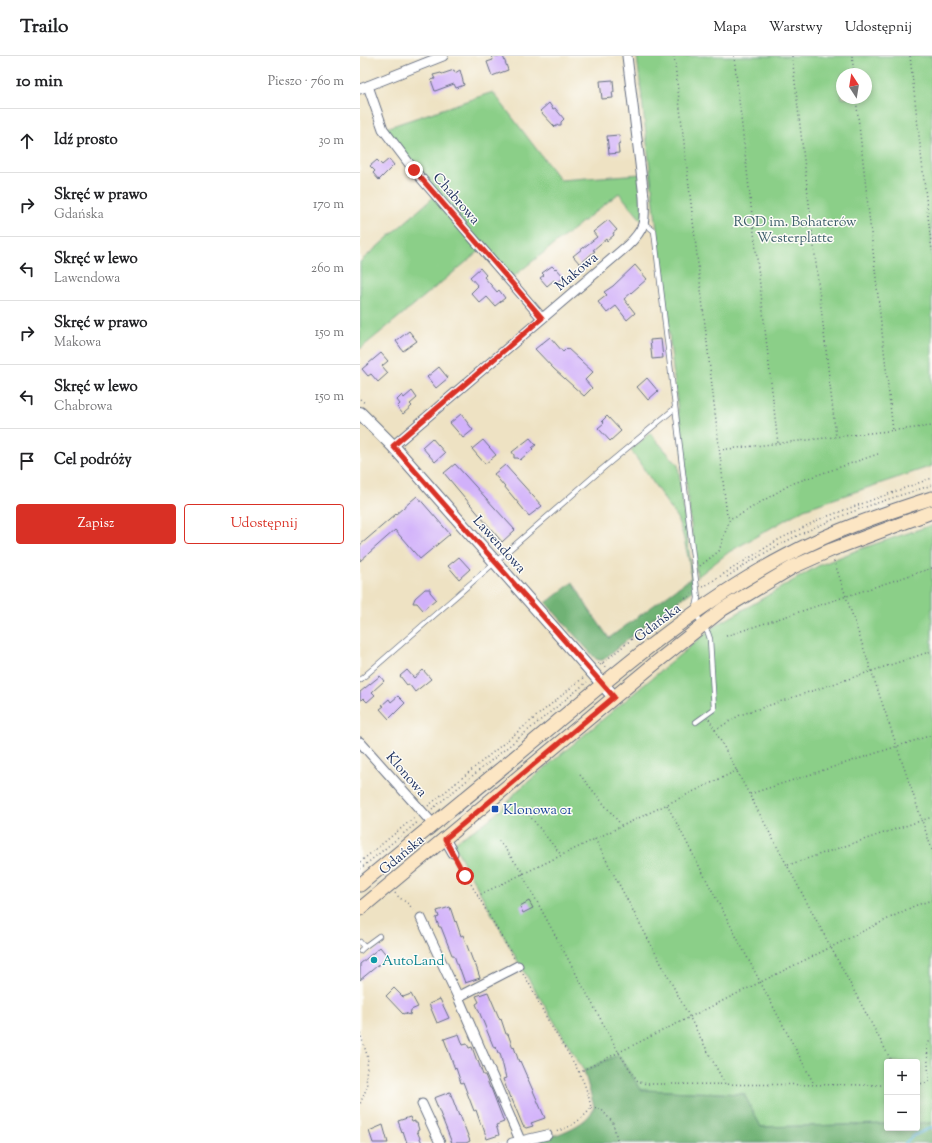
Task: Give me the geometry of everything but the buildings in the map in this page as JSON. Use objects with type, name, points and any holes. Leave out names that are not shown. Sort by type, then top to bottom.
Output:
[{"type":"main road","name":"Gdańska","points":[[360,885],[604,684],[695,613],[745,580],[786,556],[828,536],[932,498]]},
{"type":"main road","name":"Gdańska","points":[[360,909],[614,697],[723,609],[793,567],[878,531],[932,512]]},
{"type":"street","points":[[364,87],[443,56]]},
{"type":"street","points":[[627,56],[644,197],[644,223]]},
{"type":"street","name":"Chabrowa","points":[[364,87],[383,129],[414,170],[542,318]]},
{"type":"street","name":"Makowa","points":[[393,446],[627,246],[638,236],[644,223]]},
{"type":"street","name":"Lawendowa","points":[[360,413],[393,446],[614,697]]},
{"type":"street","name":"Klonowa","points":[[360,742],[433,824]]},
{"type":"street","name":"Gdańska","points":[[433,824],[445,839],[453,853]]},
{"type":"street","points":[[421,918],[458,997],[516,1142],[547,1135]]},
{"type":"street","points":[[458,997],[518,966]]},
{"type":"street","points":[[422,1104],[440,1143]]},
{"type":"lane","points":[[644,223],[654,231],[674,409],[698,598],[695,613],[703,624],[710,639],[714,709],[696,722]]},
{"type":"lane","points":[[360,680],[602,469],[674,409]]},
{"type":"lane","points":[[360,942],[362,949],[380,936]]},
{"type":"path","points":[[674,56],[719,450],[727,514],[730,518]]},
{"type":"path","points":[[734,56],[778,444]]},
{"type":"path","points":[[792,56],[836,437]]},
{"type":"path","points":[[852,56],[853,68]]},
{"type":"path","points":[[910,56],[932,251]]},
{"type":"path","points":[[857,104],[893,431]]},
{"type":"path","points":[[719,450],[932,426]]},
{"type":"path","points":[[730,518],[746,512],[791,484],[878,454]]},
{"type":"path","points":[[694,571],[719,551],[730,518]]},
{"type":"path","points":[[831,550],[932,850]]},
{"type":"path","points":[[726,636],[932,568]]},
{"type":"path","points":[[715,730],[740,715],[932,651]]},
{"type":"path","points":[[707,714],[890,1059]]},
{"type":"path","points":[[750,794],[932,735]]},
{"type":"path","points":[[477,896],[738,770]]},
{"type":"path","points":[[580,775],[622,826]]},
{"type":"path","points":[[666,805],[814,1084]]},
{"type":"path","points":[[529,815],[561,856]]},
{"type":"path","points":[[788,865],[932,817]]},
{"type":"path","points":[[595,839],[725,1084]]},
{"type":"path","points":[[499,842],[523,874],[619,1053],[637,1080],[643,1083],[884,1085]]},
{"type":"path","points":[[453,853],[518,966],[529,982],[548,1020],[579,1072],[588,1093],[591,1108],[586,1116],[562,1130],[547,1135]]},
{"type":"path","points":[[392,890],[399,898],[412,906],[418,920],[421,918]]},
{"type":"path","points":[[579,1072],[914,906],[932,900]]},
{"type":"path","points":[[360,1033],[368,1058],[366,1075],[367,1087],[360,1104]]},
{"type":"path","points":[[920,1084],[927,1083],[929,1081],[927,1046],[932,1040]]},
{"type":"path","points":[[591,1108],[601,1109],[613,1123],[618,1143]]},
{"type":"green space","name":"ROD im. Bohaterów Westerplatte","points":[[637,56],[932,56],[932,466],[804,509],[729,552],[697,577]]},
{"type":"green space","points":[[493,92],[560,180],[641,174],[644,223],[619,193],[509,280],[482,249],[360,349],[360,262],[436,195],[383,129]]},
{"type":"green space","points":[[650,433],[678,465],[694,590],[683,535],[677,518],[631,450]]},
{"type":"green space","points":[[932,525],[932,1123],[920,1123],[920,1059],[884,1059],[884,1124],[761,1127],[744,1094],[641,1090],[618,1055],[584,1071],[520,965],[453,843],[495,815],[516,792],[712,628],[818,566],[860,549]]},
{"type":"green space","points":[[691,578],[694,590],[651,620],[603,660],[596,659],[546,603],[573,582],[588,608],[609,638]]},
{"type":"green space","points":[[618,1055],[641,1090],[744,1094],[761,1127],[884,1124],[884,1131],[920,1131],[920,1123],[932,1123],[932,1143],[529,1143],[557,1135],[577,1126],[591,1113],[594,1106],[584,1071]]},
{"type":"waterway","points":[[905,1143],[913,1136],[932,1127]]},
{"type":"place","name":"Klonowa 01","points":[[495,809]]},
{"type":"place","name":"AutoLand","points":[[374,960]]},
{"type":"route","points":[[414,170],[542,318],[393,446],[614,697],[445,839],[465,876]]}]
